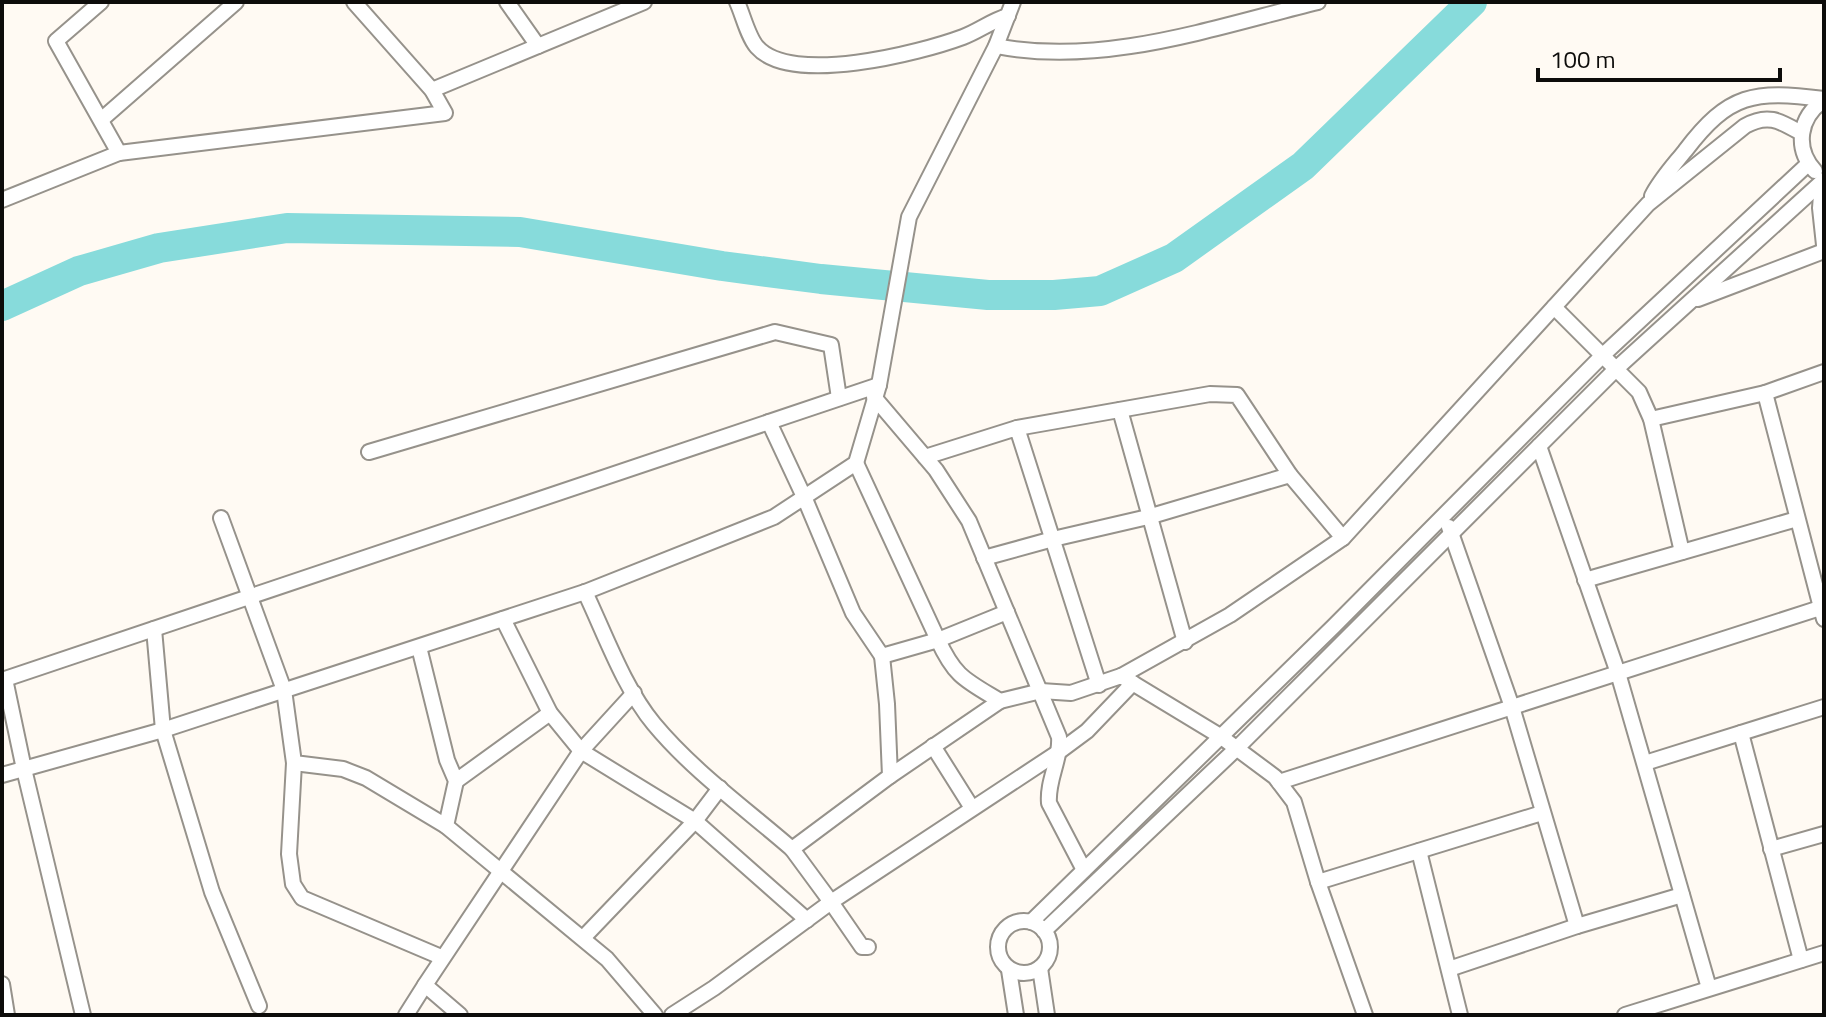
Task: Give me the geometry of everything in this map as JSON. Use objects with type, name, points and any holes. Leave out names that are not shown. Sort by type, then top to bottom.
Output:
[{"type":"street","points":[[101,2],[56,41],[119,153]]},
{"type":"street","points":[[101,120],[236,2]]},
{"type":"street","points":[[2,200],[119,153],[445,113],[432,90],[354,2]]},
{"type":"street","points":[[507,2],[538,46]]},
{"type":"street","points":[[432,90],[644,2]]},
{"type":"street","points":[[737,2],[756,47],[779,62],[840,66],[920,52],[967,35],[1010,9]]},
{"type":"street","points":[[996,46],[1062,53],[1133,45],[1318,2]]},
{"type":"street","points":[[2,775],[163,730],[585,592],[774,517],[856,463],[878,384],[909,217],[996,46],[1010,9]]},
{"type":"street","points":[[1648,204],[1657,187],[1693,140],[1723,108],[1740,100],[1770,94],[1824,99]]},
{"type":"street","points":[[1690,302],[1824,248],[1820,208],[1823,180],[1808,164],[1801,133],[1809,113],[1824,99]]},
{"type":"street","points":[[672,1015],[831,902],[1060,751],[1087,731],[1127,680],[1343,538],[1648,204],[1745,126],[1757,119],[1771,119],[1801,133]]},
{"type":"street","points":[[1031,922],[1603,355],[1808,164]]},
{"type":"street","points":[[1044,931],[1237,748],[1617,368],[1823,180]]},
{"type":"street","points":[[1554,307],[1639,392],[1651,419],[1682,552]]},
{"type":"street","points":[[369,452],[775,332],[831,345],[839,398]]},
{"type":"street","points":[[1651,419],[1765,393],[1824,372]]},
{"type":"street","points":[[83,1015],[4,680],[878,384]]},
{"type":"street","points":[[878,384],[969,521],[1059,737],[1060,751],[1048,791],[1049,803],[1084,870]]},
{"type":"street","points":[[1279,782],[1618,673],[1822,614],[1765,393]]},
{"type":"street","points":[[925,457],[1017,428],[1210,394],[1237,395],[1290,475],[1343,538]]},
{"type":"street","points":[[1120,410],[1185,642]]},
{"type":"street","points":[[769,422],[853,613],[882,656],[890,776]]},
{"type":"street","points":[[1017,428],[1099,685]]},
{"type":"street","points":[[1539,446],[1618,673],[1709,988]]},
{"type":"street","points":[[856,463],[950,666],[1000,701]]},
{"type":"street","points":[[984,558],[1148,517],[1290,475]]},
{"type":"street","points":[[1443,516],[1453,533],[1512,707],[1577,926]]},
{"type":"street","points":[[221,518],[284,690],[294,763],[289,854],[293,884],[302,898],[441,957]]},
{"type":"street","points":[[1585,580],[1797,519]]},
{"type":"street","points":[[585,592],[634,693],[653,723],[720,788],[792,849],[862,947],[868,947]]},
{"type":"street","points":[[882,656],[938,640],[1007,612]]},
{"type":"street","points":[[503,619],[550,713],[581,751],[695,821],[807,920]]},
{"type":"street","points":[[154,629],[163,730],[212,892],[259,1006]]},
{"type":"street","points":[[419,647],[447,760],[456,781],[446,826]]},
{"type":"street","points":[[792,849],[890,776],[1000,701],[1041,691],[1071,693],[1127,680],[1237,748],[1279,782],[1294,802],[1318,882],[1365,1015]]},
{"type":"street","points":[[406,1015],[441,957],[581,751],[634,693]]},
{"type":"street","points":[[1645,763],[1824,707]]},
{"type":"street","points":[[456,781],[550,713]]},
{"type":"street","points":[[1741,733],[1801,960]]},
{"type":"street","points":[[933,746],[972,808]]},
{"type":"street","points":[[294,763],[343,769],[366,778],[446,826],[607,959],[655,1015]]},
{"type":"street","points":[[583,938],[695,821],[720,788]]},
{"type":"street","points":[[1318,882],[1542,813]]},
{"type":"street","points":[[1771,849],[1824,834]]},
{"type":"street","points":[[1419,851],[1460,1015]]},
{"type":"street","points":[[1449,969],[1682,895]]},
{"type":"street","points":[[1009,970],[1024,974],[1040,968],[1049,955],[1048,938],[1031,922],[1014,922],[1002,933],[997,948],[999,957],[1009,970],[1016,1015]]},
{"type":"street","points":[[1625,1015],[1824,953]]},
{"type":"street","points":[[1040,968],[1047,1015]]},
{"type":"street","points":[[2,984],[7,1015]]},
{"type":"street","points":[[425,985],[460,1015]]},
{"type":"waterway","points":[[2,306],[79,271],[159,248],[287,228],[520,232],[722,266],[821,279],[988,295],[1100,291],[1174,258],[1303,166],[1472,2]]}]
